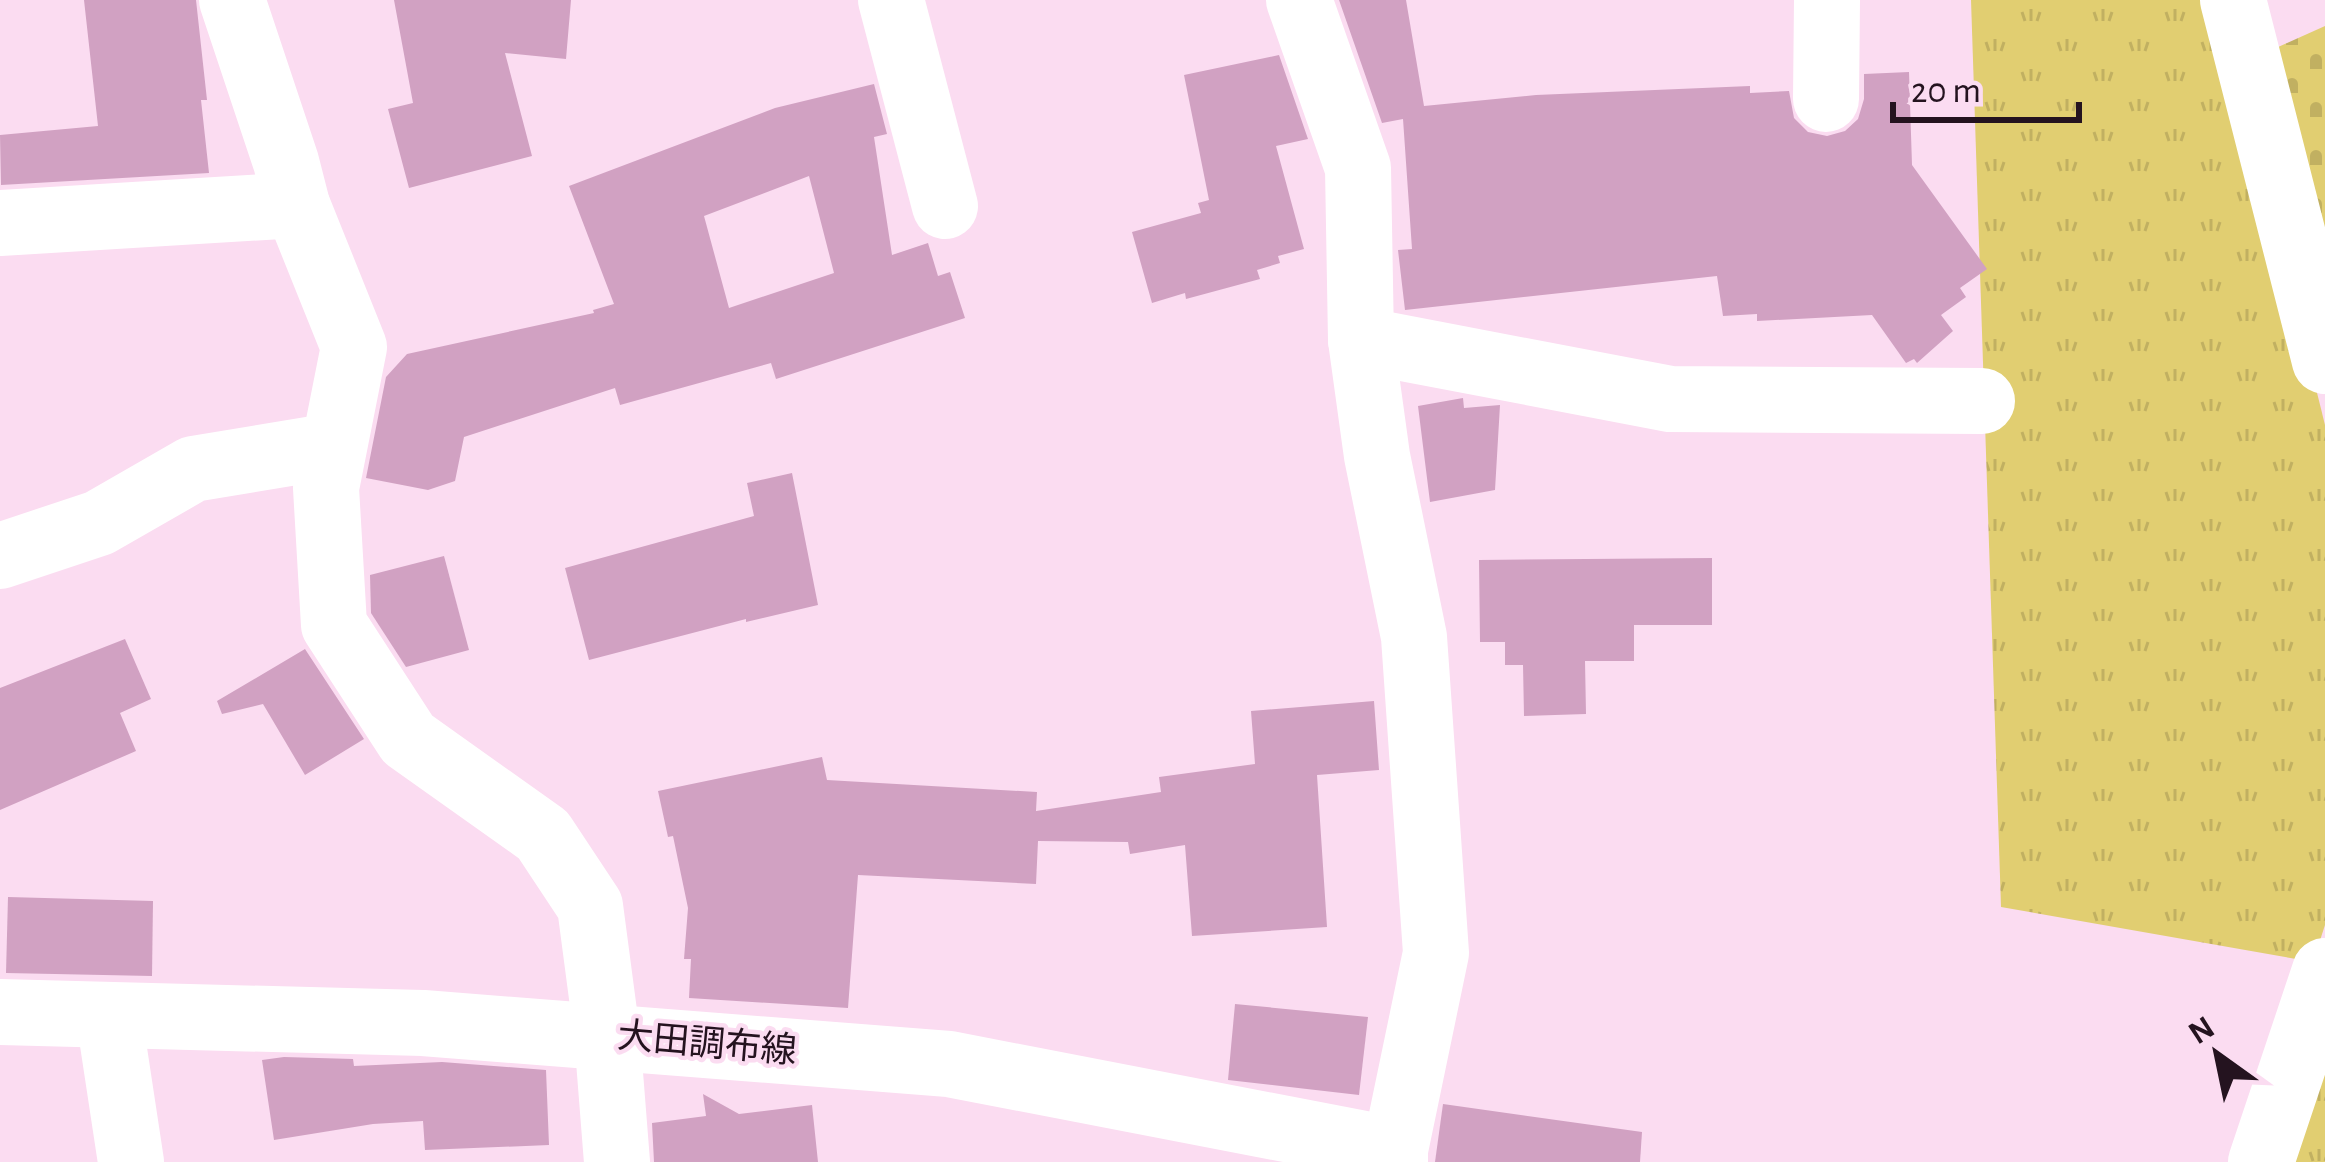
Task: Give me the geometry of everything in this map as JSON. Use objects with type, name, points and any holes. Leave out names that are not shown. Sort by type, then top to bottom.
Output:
[{"type":"street","points":[[232,0],[297,206],[354,347],[326,488],[334,625],[408,739],[543,835],[590,906],[607,1035],[616,1162]]},
{"type":"street","points":[[892,0],[945,206]]},
{"type":"street","points":[[1299,0],[1358,168],[1361,340],[1377,456],[1414,637],[1436,953],[1395,1156]]},
{"type":"street","points":[[1826,99],[1827,0]]},
{"type":"street","points":[[2233,0],[2325,361]]},
{"type":"street","points":[[0,223],[297,206]]},
{"type":"street","points":[[1361,340],[1670,398],[1982,401]]},
{"type":"street","points":[[0,556],[99,523],[194,469],[332,446]]},
{"type":"street","points":[[2261,1162],[2325,971]]},
{"type":"street","name":"大田調布線","points":[[0,1012],[423,1023],[949,1064],[1395,1156]]},
{"type":"street","points":[[109,1016],[131,1162]]},
{"type":"green space","points":[[1971,0],[2220,0],[2325,425],[2325,925],[2313,962],[2001,907]]},
{"type":"green space","points":[[2325,26],[2325,257],[2276,48]]},
{"type":"green space","points":[[2325,1025],[2325,1162],[2284,1162]]},
{"type":"building","points":[[84,0],[196,0],[209,173],[1,185],[0,135],[98,126]]},
{"type":"building","points":[[394,0],[571,0],[566,59],[505,53],[532,156],[409,188],[388,109],[413,103]]},
{"type":"building","points":[[1339,0],[1406,0],[1424,106],[1536,95],[1750,86],[1750,93],[1789,91],[1794,118],[1808,132],[1827,136],[1845,131],[1858,119],[1864,74],[1909,72],[1912,165],[1987,269],[1960,288],[1966,297],[1941,315],[1953,331],[1917,363],[1914,359],[1906,363],[1872,315],[1757,321],[1757,314],[1723,316],[1717,276],[1405,310],[1398,250],[1412,249],[1403,119],[1382,123]]},
{"type":"building","points":[[1279,55],[1308,139],[1276,146],[1304,249],[1278,256],[1280,263],[1257,270],[1260,279],[1152,303],[1132,232],[1201,213],[1198,203],[1209,200],[1184,75]]},
{"type":"building","points":[[874,84],[887,134],[874,137],[892,255],[928,243],[938,276],[950,272],[965,318],[776,379],[771,363],[620,405],[615,388],[464,437],[455,481],[428,490],[366,478],[386,377],[407,354],[594,313],[614,304],[569,186],[775,108]],"holes":[[[809,176],[834,273],[729,308],[704,216]]]},
{"type":"building","points":[[1463,398],[1464,408],[1500,405],[1495,490],[1430,502],[1418,406]]},
{"type":"building","points":[[792,473],[818,605],[589,660],[565,568],[754,516],[747,483]]},
{"type":"building","points":[[444,556],[469,650],[406,667],[371,613],[370,575]]},
{"type":"building","points":[[1712,558],[1712,625],[1634,625],[1634,661],[1585,661],[1586,714],[1524,716],[1523,665],[1505,665],[1505,642],[1480,642],[1479,560]]},
{"type":"building","points":[[125,639],[151,699],[120,713],[136,751],[0,810],[0,688]]},
{"type":"building","points":[[305,649],[364,739],[305,775],[263,704],[222,714],[217,701]]},
{"type":"building","points":[[1374,701],[1379,770],[1317,775],[1327,927],[1192,936],[1185,845],[1130,854],[1128,842],[1038,841],[1036,884],[858,875],[848,1008],[689,998],[691,959],[684,959],[688,908],[658,791],[822,757],[827,780],[1037,792],[1036,811],[1161,792],[1159,777],[1255,764],[1251,711]]},
{"type":"building","points":[[8,897],[153,901],[152,976],[6,973]]},
{"type":"building","points":[[1235,1004],[1368,1017],[1359,1095],[1228,1080]]},
{"type":"building","points":[[353,1059],[354,1066],[442,1062],[546,1070],[549,1145],[425,1150],[423,1121],[274,1140],[262,1060]]},
{"type":"building","points":[[703,1094],[739,1114],[812,1105],[818,1162],[654,1162],[652,1123],[706,1116]]},
{"type":"building","points":[[1443,1104],[1642,1132],[1640,1162],[1435,1162]]}]
